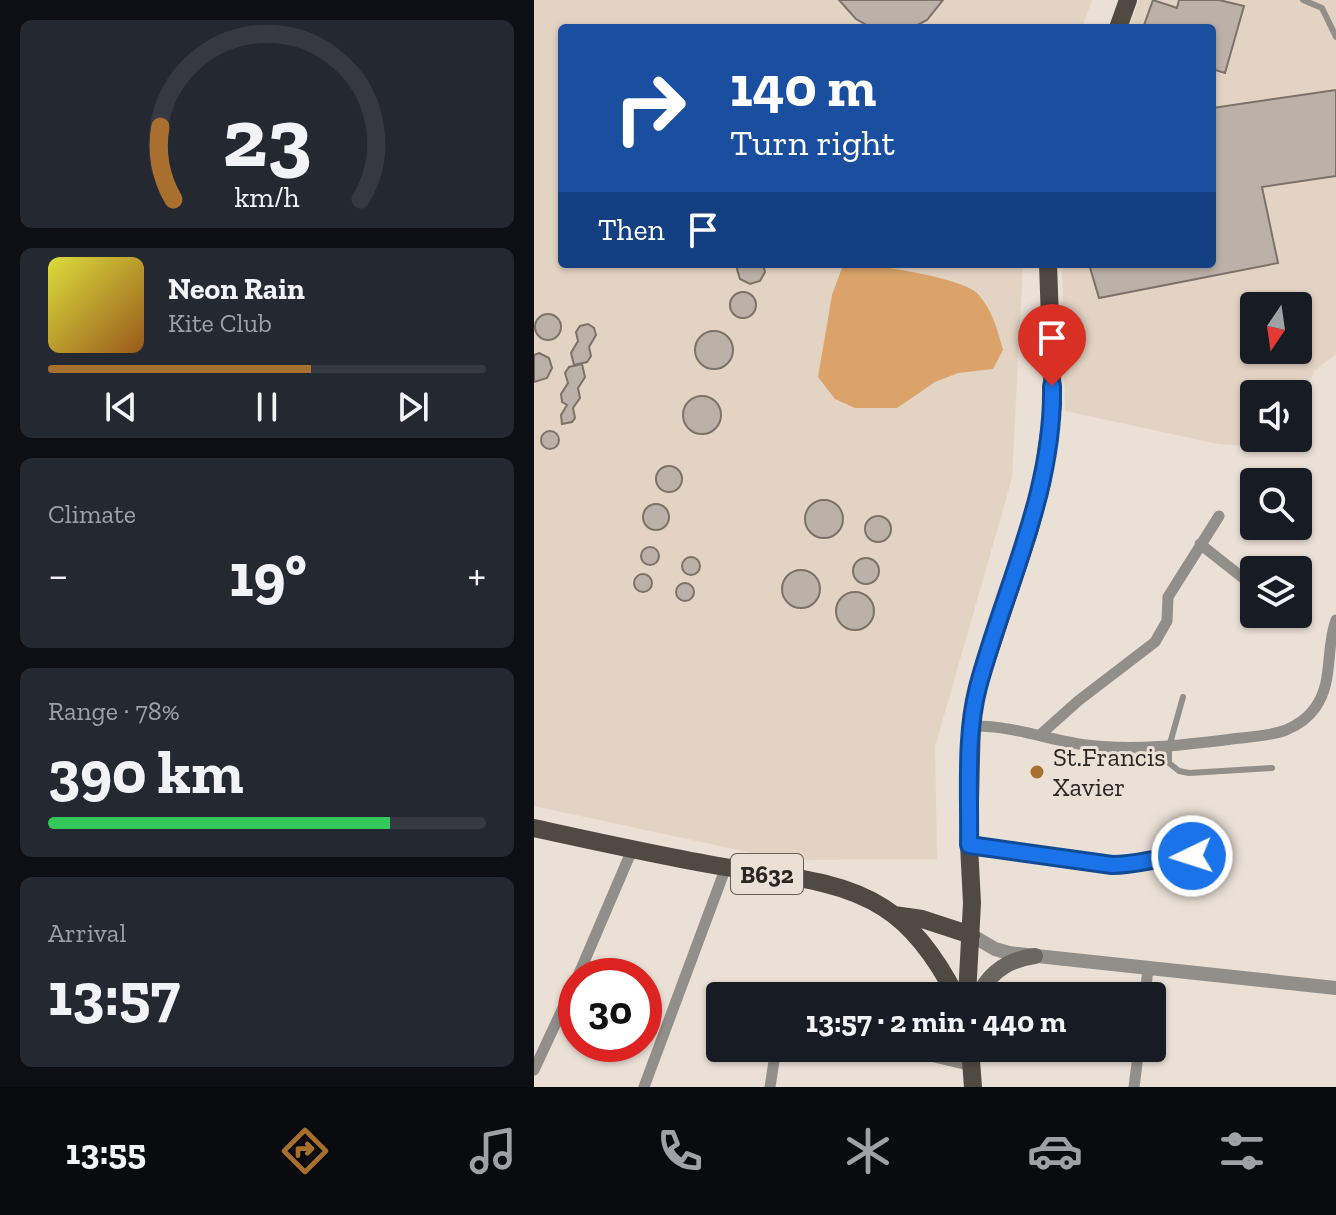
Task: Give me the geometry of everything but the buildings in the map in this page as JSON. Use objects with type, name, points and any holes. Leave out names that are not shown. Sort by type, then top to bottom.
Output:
[{"type":"main road","points":[[1119,24],[1128,0]]},
{"type":"main road","points":[[968,982],[972,726],[978,686],[1036,508],[1049,442],[1052,381],[1048,268]]},
{"type":"main road","name":"B632","points":[[534,828],[847,891],[894,915],[926,948],[947,982]]},
{"type":"main road","points":[[894,915],[922,919],[971,935]]},
{"type":"main road","points":[[987,982],[1003,966],[1017,959],[1035,956]]},
{"type":"main road","points":[[972,1062],[973,1087]]},
{"type":"street","points":[[1040,735],[1078,701],[1155,642],[1167,621],[1168,597],[1219,516]]},
{"type":"street","points":[[1200,544],[1240,576]]},
{"type":"street","points":[[972,726],[993,726],[1104,747],[1169,747],[1272,734],[1296,726],[1308,717],[1322,696],[1327,683],[1329,646],[1336,620]]},
{"type":"street","points":[[969,845],[1112,865],[1164,856],[1192,856],[1215,861]]},
{"type":"street","points":[[586,958],[632,850]]},
{"type":"street","points":[[644,1087],[726,867]]},
{"type":"street","points":[[971,935],[999,951],[1336,988]]},
{"type":"street","points":[[1147,982],[1148,969]]},
{"type":"street","points":[[534,1070],[558,1019]]},
{"type":"street","points":[[770,1087],[774,1062]]},
{"type":"street","points":[[1134,1087],[1137,1062]]},
{"type":"lane","points":[[1303,0],[1322,8],[1336,37]]},
{"type":"lane","points":[[1183,697],[1169,747],[1169,763],[1179,771],[1272,768]]},
{"type":"shaded area","points":[[534,0],[1092,0],[1083,24],[558,24],[558,268],[1023,268],[1012,478],[935,747],[937,859],[785,860],[534,806]]},
{"type":"shaded area","points":[[1139,0],[1336,0],[1336,354],[1314,371],[1310,380],[1240,380],[1240,446],[1218,444],[1065,411],[1062,268],[1216,268],[1216,24],[1130,24]]},
{"type":"shaded area","points":[[842,268],[888,268],[954,282],[969,288],[983,300],[1003,350],[993,369],[958,373],[935,382],[897,408],[855,408],[835,399],[818,377],[832,295]]},
{"type":"place","name":"St.Francis Xavier","points":[[1037,772]]},
{"type":"route","points":[[1052,386],[1053,404],[1042,483],[978,686],[972,715],[969,845],[1112,865],[1164,856],[1192,856]]}]
